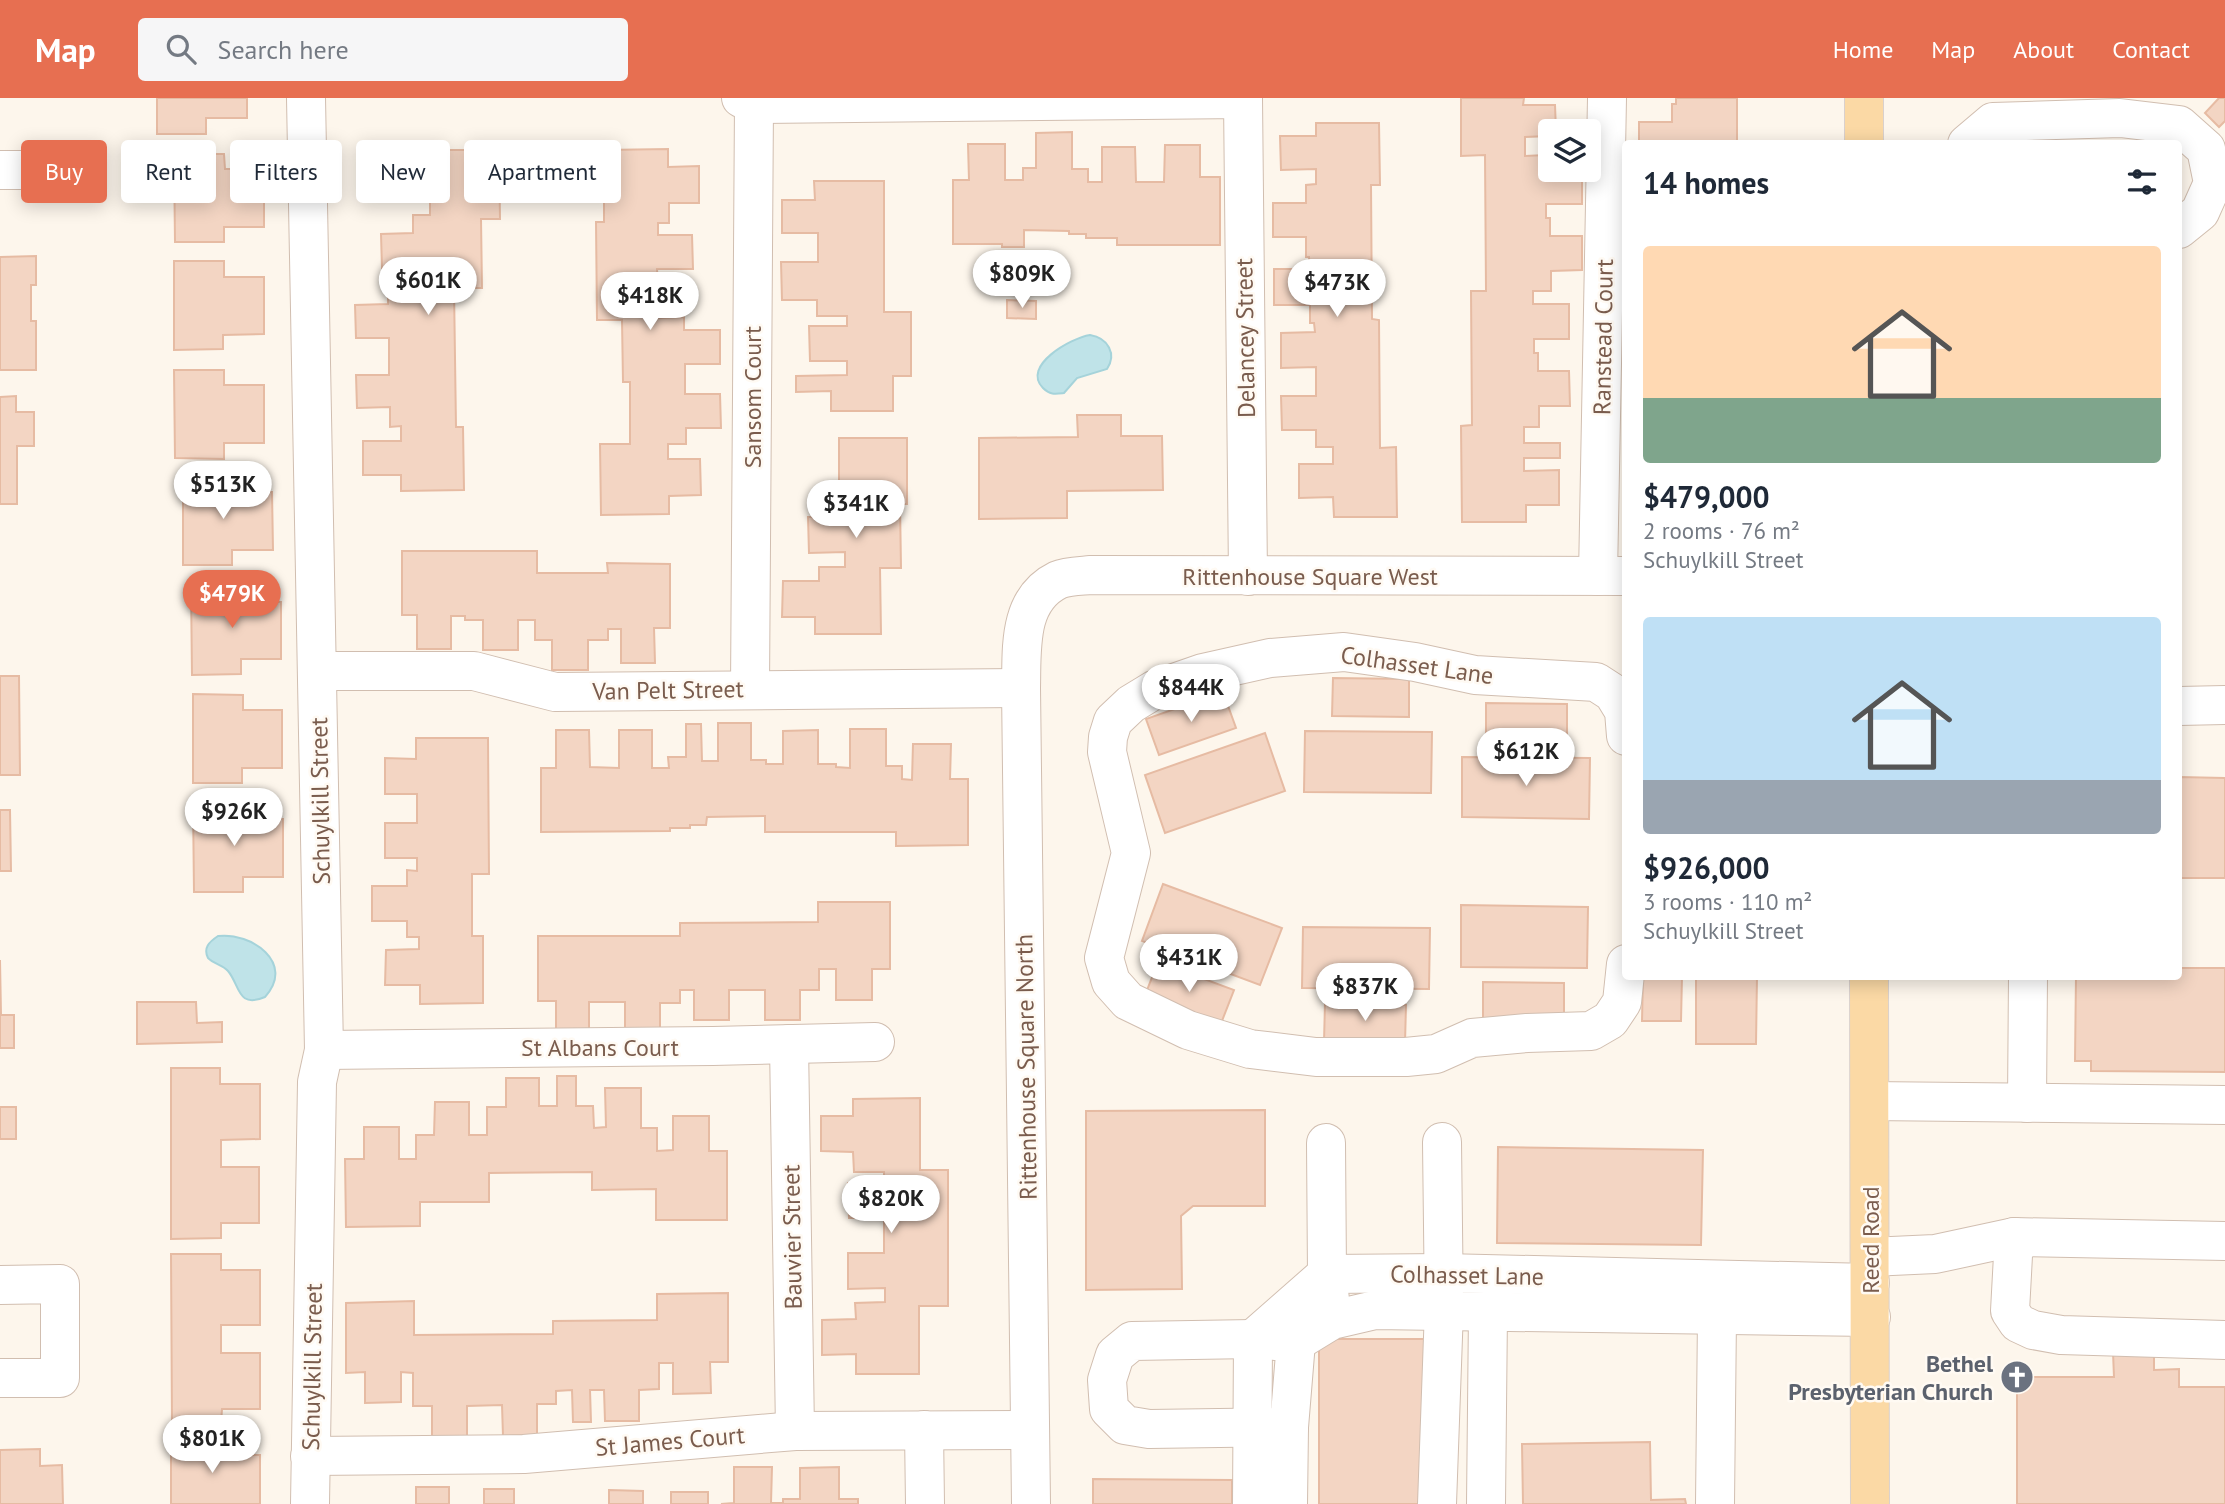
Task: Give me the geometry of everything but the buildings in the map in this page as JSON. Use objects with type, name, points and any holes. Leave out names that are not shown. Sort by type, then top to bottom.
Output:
[{"type":"main road","points":[[1864,98],[1864,140]]},
{"type":"main road","name":"Reed Road","points":[[1869,980],[1870,1504]]},
{"type":"street","name":"Schuylkill Street","points":[[306,98],[324,1050],[317,1082],[310,1504]]},
{"type":"street","name":"Ranstead Court","points":[[1607,98],[1612,576]]},
{"type":"street","points":[[748,101],[1243,99]]},
{"type":"street","name":"Delancey Street","points":[[1243,99],[1248,576]]},
{"type":"street","name":"Sansom Court","points":[[748,101],[750,689]]},
{"type":"street","points":[[1972,140],[1993,122],[2120,118],[2179,125],[2206,149],[2213,183],[2200,212],[2182,227]]},
{"type":"street","points":[[0,170],[21,170]]},
{"type":"street","name":"Rittenhouse Square West","points":[[1022,630],[1033,600],[1059,579],[1091,575],[1612,576]]},
{"type":"street","name":"Rittenhouse Square North","points":[[1022,630],[1031,1504]]},
{"type":"street","name":"Colhasset Lane","points":[[1622,708],[1613,693],[1595,682],[1475,675],[1415,662],[1344,652],[1270,658],[1203,673],[1154,690],[1131,704],[1113,721],[1108,737],[1107,752],[1131,853],[1104,958],[1111,982],[1128,1001],[1188,1030],[1250,1049],[1316,1057],[1406,1057],[1436,1054],[1472,1038],[1591,1031],[1610,1020],[1622,1002],[1624,980]]},
{"type":"street","name":"Van Pelt Street","points":[[318,671],[474,671],[555,692],[1021,688]]},
{"type":"street","points":[[2182,706],[2225,705]]},
{"type":"street","points":[[2027,1103],[2028,980]]},
{"type":"street","name":"St Albans Court","points":[[324,1050],[875,1042]]},
{"type":"street","name":"Bauvier Street","points":[[789,1044],[795,1431]]},
{"type":"street","points":[[1870,1101],[2225,1105]]},
{"type":"street","points":[[1437,1504],[1444,1291],[1442,1142]]},
{"type":"street","points":[[1326,1143],[1327,1275],[1332,1320]]},
{"type":"street","points":[[1870,1286],[1936,1254],[2014,1237],[2225,1241]]},
{"type":"street","points":[[2014,1237],[2010,1311],[2018,1324],[2061,1335],[2225,1340]]},
{"type":"street","points":[[1253,1339],[1327,1275]]},
{"type":"street","name":"Colhasset Lane","points":[[1327,1275],[1444,1291],[1870,1286]]},
{"type":"street","points":[[0,1285],[60,1284],[60,1378],[0,1378]]},
{"type":"street","name":"Colhasset Lane","points":[[1296,1342],[1332,1320],[1444,1291],[1488,1312],[1717,1316],[1870,1286]]},
{"type":"street","points":[[1486,1504],[1488,1312]]},
{"type":"street","points":[[1715,1504],[1717,1316]]},
{"type":"street","points":[[1253,1339],[1289,1504]]},
{"type":"street","points":[[1252,1504],[1296,1342],[1253,1339],[1132,1341],[1115,1355],[1107,1380],[1109,1409],[1125,1425],[1149,1429],[1271,1427]]},
{"type":"street","points":[[924,1430],[925,1504]]},
{"type":"street","name":"St James Court","points":[[310,1456],[524,1454],[795,1431],[1030,1430]]},
{"type":"water","points":[[1090,335],[1102,339],[1111,352],[1107,369],[1077,378],[1064,393],[1053,394],[1043,388],[1038,380],[1038,371],[1043,362],[1061,347]]},
{"type":"water","points":[[218,936],[244,939],[265,952],[275,973],[273,984],[265,997],[256,1000],[244,998],[228,971],[208,958],[208,946]]},
{"type":"place","name":"Bethel Presbyterian Church","points":[[2017,1377]]}]
